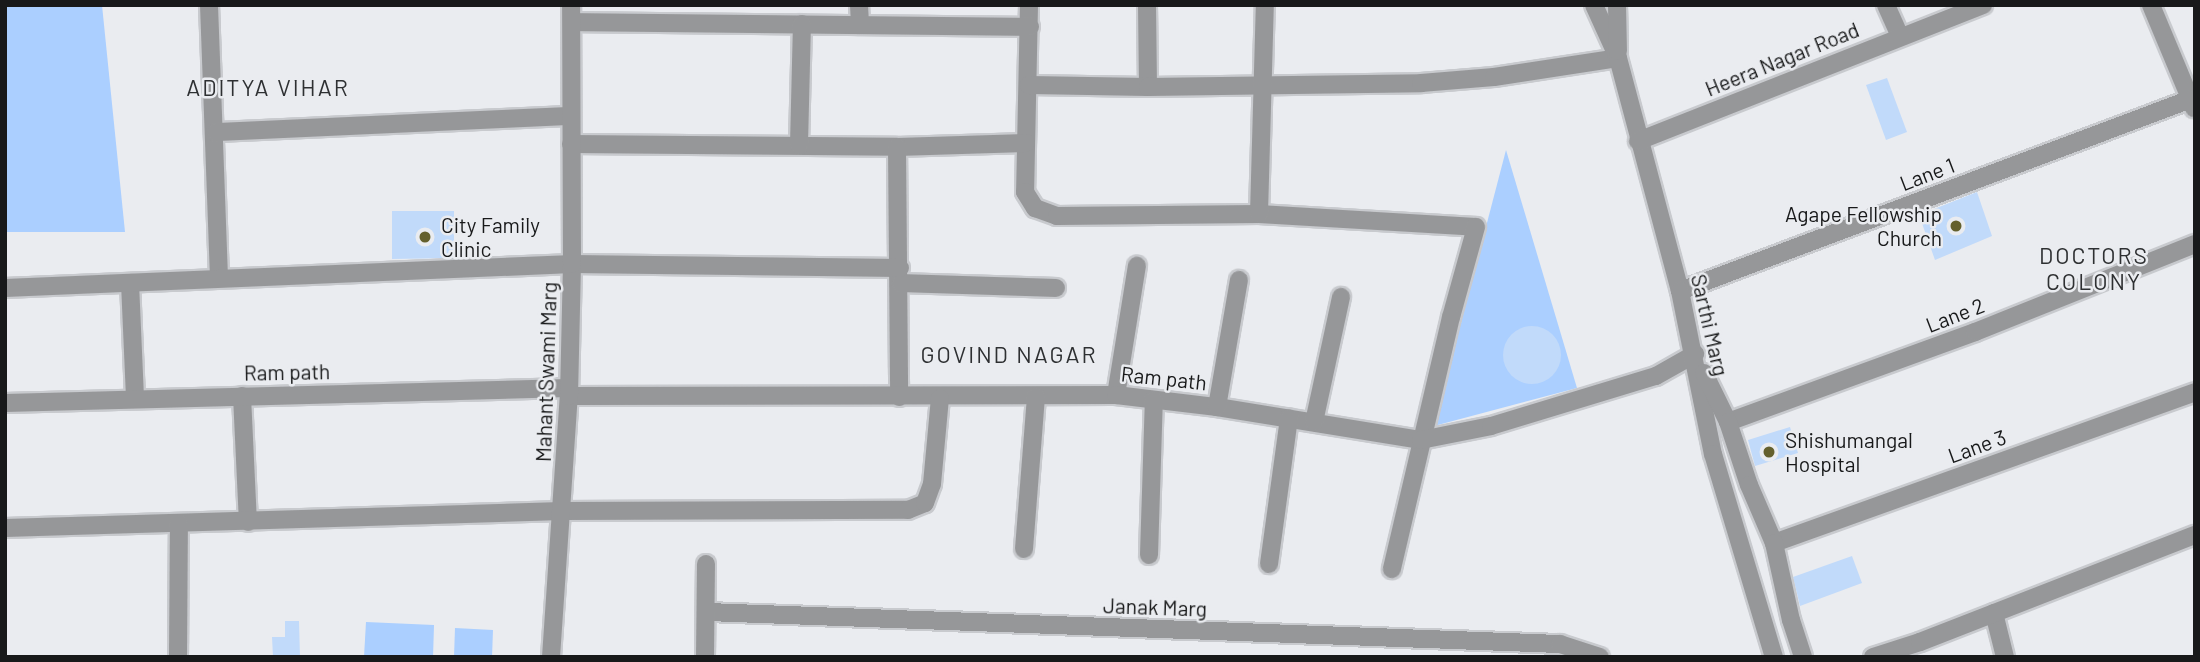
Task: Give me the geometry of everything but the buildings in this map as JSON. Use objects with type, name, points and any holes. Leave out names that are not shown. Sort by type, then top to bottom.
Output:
[{"type":"street","points":[[209,5],[216,132],[219,278]]},
{"type":"street","points":[[859,5],[860,25]]},
{"type":"street","points":[[1029,5],[1025,192],[1035,208],[1057,216],[1259,214],[1476,227],[1392,569]]},
{"type":"street","points":[[1147,5],[1148,87]]},
{"type":"street","points":[[1259,214],[1265,5]]},
{"type":"street","name":"Sarthi Marg","points":[[1594,5],[1618,58],[1680,291],[1695,354],[1713,454],[1774,657]]},
{"type":"street","points":[[1029,85],[1262,86],[1446,81],[1494,77],[1618,58],[1617,5]]},
{"type":"street","points":[[1886,5],[1900,37]]},
{"type":"street","name":"Heera Nagar Road","points":[[1638,141],[1983,5]]},
{"type":"street","points":[[2151,5],[2193,104]]},
{"type":"street","points":[[571,13],[802,24],[1030,27]]},
{"type":"street","name":"Mahant Swami Marg","points":[[551,657],[569,392],[572,264],[571,13]]},
{"type":"street","points":[[799,145],[802,24]]},
{"type":"street","name":"Lane 1","points":[[1680,291],[2193,104]]},
{"type":"street","points":[[216,132],[570,116]]},
{"type":"street","points":[[571,144],[897,147],[1026,143]]},
{"type":"street","points":[[897,147],[901,275],[900,397]]},
{"type":"street","name":"Lane 2","points":[[1728,422],[1975,332],[2195,244]]},
{"type":"street","points":[[5,288],[572,264],[901,275],[1056,288]]},
{"type":"street","points":[[1116,395],[1137,266]]},
{"type":"street","points":[[1217,407],[1239,280]]},
{"type":"street","points":[[130,283],[135,398]]},
{"type":"street","points":[[1314,422],[1341,297]]},
{"type":"street","points":[[1695,354],[1728,422],[1749,485],[1774,543],[1791,620],[1803,657]]},
{"type":"street","name":"Ram path","points":[[5,402],[569,392],[940,398],[1116,395],[1217,407],[1422,440],[1491,426],[1656,376],[1695,354]]},
{"type":"street","name":"Lane 3","points":[[1744,555],[2195,392]]},
{"type":"street","points":[[242,396],[248,522]]},
{"type":"street","points":[[1024,549],[1036,396]]},
{"type":"street","points":[[5,528],[562,511],[908,510],[925,503],[932,484],[940,398]]},
{"type":"street","points":[[1149,555],[1154,400]]},
{"type":"street","points":[[1269,564],[1289,418]]},
{"type":"street","points":[[178,657],[179,523]]},
{"type":"street","points":[[1873,657],[1922,650],[1994,613],[2195,535]]},
{"type":"street","points":[[705,657],[706,564]]},
{"type":"street","name":"Janak Marg","points":[[707,612],[1560,644],[1600,657]]},
{"type":"street","points":[[1994,613],[2004,657]]},
{"type":"shaded area","points":[[5,5],[102,5],[125,232],[5,232]]},
{"type":"shaded area","points":[[1506,150],[1577,388],[1434,426]]},
{"type":"shaded area","points":[[366,622],[434,625],[433,657],[364,657]]},
{"type":"shaded area","points":[[455,628],[493,630],[492,657],[454,657]]},
{"type":"place","name":"Agape Fellowship Church","points":[[1956,226]]},
{"type":"place","name":"City Family Clinic","points":[[425,237]]},
{"type":"place","name":"Shishumangal Hospital","points":[[1769,452]]},
{"type":"district","name":"ADITYA VIHAR","points":[[268,87]]},
{"type":"district","name":"DOCTORS COLONY","points":[[2094,268]]},
{"type":"district","name":"GOVIND NAGAR","points":[[1009,354]]}]
